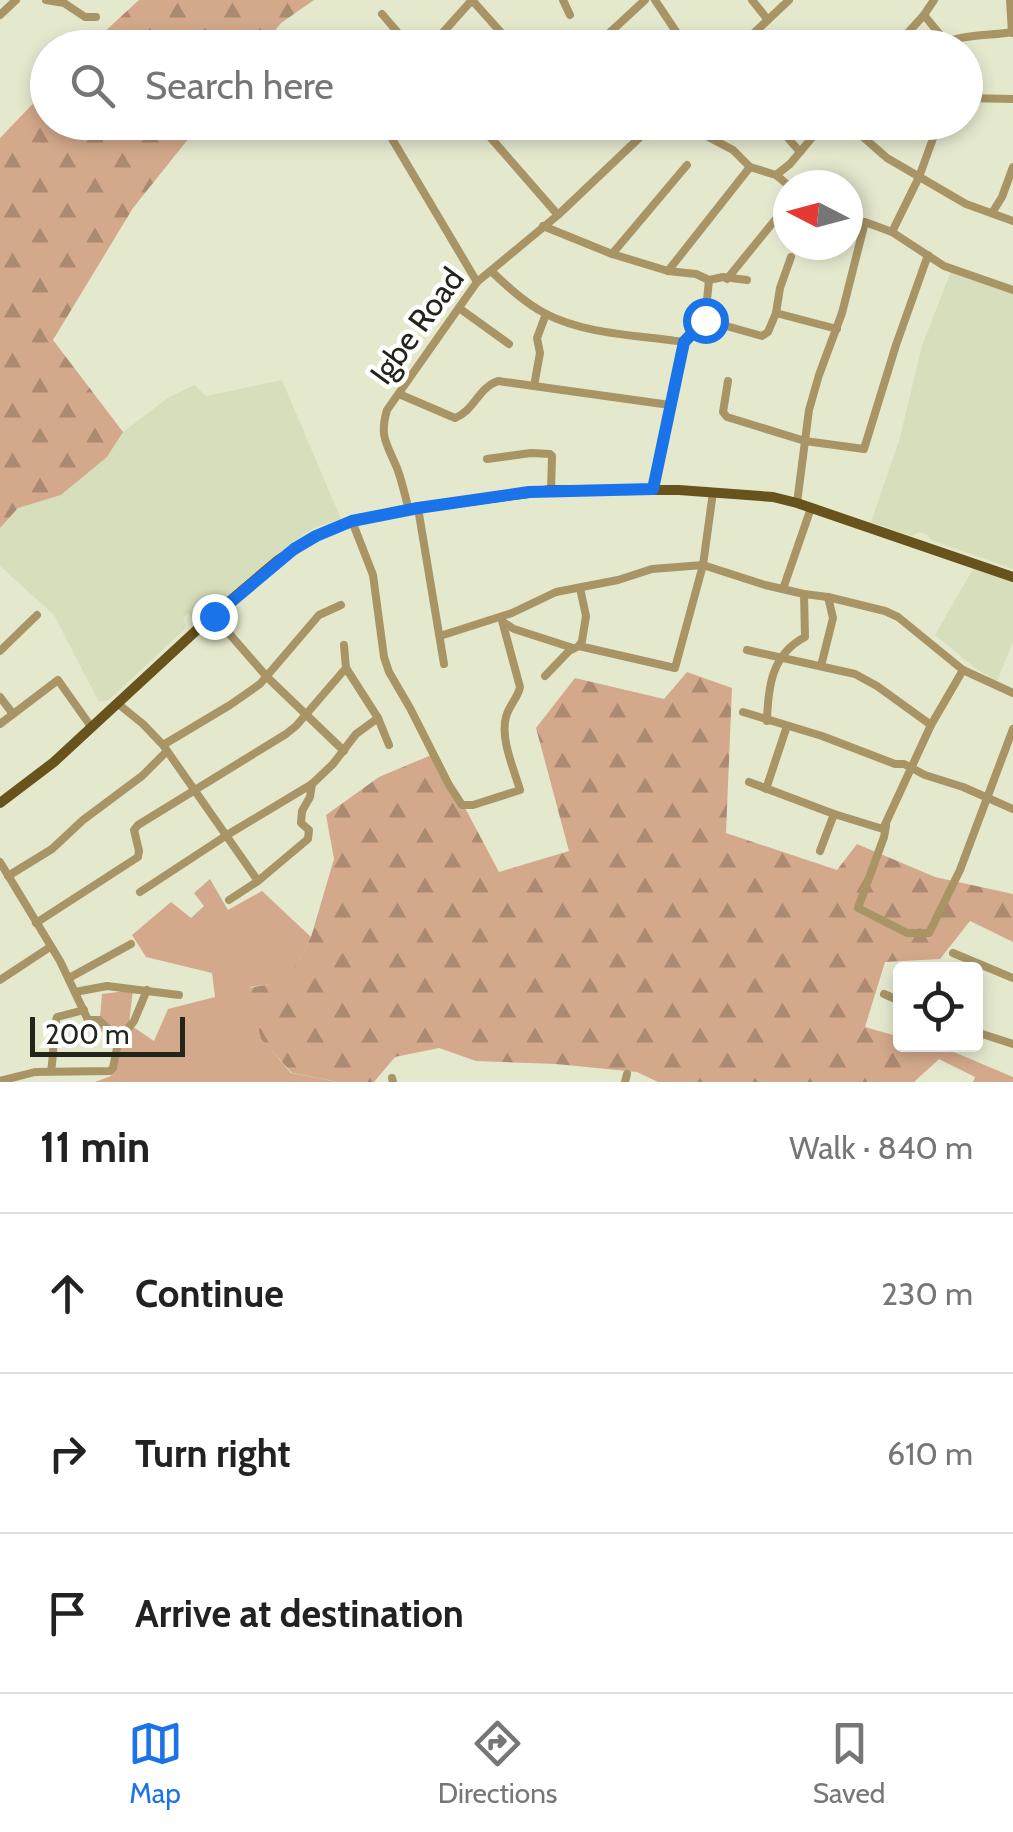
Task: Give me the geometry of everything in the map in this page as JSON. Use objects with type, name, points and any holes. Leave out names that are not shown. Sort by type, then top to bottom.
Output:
[{"type":"main road","points":[[0,803],[27,785],[294,549],[352,521],[552,490],[653,489],[773,497],[1013,577]]},
{"type":"street","points":[[0,16],[16,0]]},
{"type":"street","points":[[46,0],[64,3],[86,17],[96,17]]},
{"type":"street","points":[[444,30],[472,0],[499,30]]},
{"type":"street","points":[[563,0],[570,15]]},
{"type":"street","points":[[612,30],[645,0]]},
{"type":"street","points":[[655,0],[675,30]]},
{"type":"street","points":[[752,0],[768,20]]},
{"type":"street","points":[[757,30],[789,0]]},
{"type":"street","points":[[910,30],[934,0]]},
{"type":"street","points":[[983,37],[1012,35],[1010,0]]},
{"type":"street","points":[[382,14],[396,30]]},
{"type":"street","points":[[924,15],[934,30]]},
{"type":"street","points":[[983,98],[1013,98]]},
{"type":"street","points":[[393,140],[477,282]]},
{"type":"street","points":[[493,140],[558,215]]},
{"type":"street","name":"Igbe Road","points":[[444,664],[413,509],[382,433],[387,410],[477,282],[558,215],[637,140]]},
{"type":"street","points":[[714,140],[733,150],[750,167],[773,173]]},
{"type":"street","points":[[790,140],[800,152]]},
{"type":"street","points":[[782,170],[810,140]]},
{"type":"street","points":[[866,140],[887,158],[966,204],[1013,220]]},
{"type":"street","points":[[892,232],[932,140]]},
{"type":"street","points":[[612,254],[688,165]]},
{"type":"street","points":[[992,213],[1002,198],[1013,166]]},
{"type":"street","points":[[668,271],[750,167]]},
{"type":"street","points":[[727,278],[773,222]]},
{"type":"street","points":[[797,503],[809,410],[837,328],[864,225],[868,222],[892,232],[944,266],[1013,290]]},
{"type":"street","points":[[543,226],[668,271],[696,274],[709,280],[747,280]]},
{"type":"street","points":[[728,381],[724,415],[805,441],[864,449],[928,255]]},
{"type":"street","points":[[705,320],[762,336],[768,332],[789,260]]},
{"type":"street","points":[[490,271],[521,299],[560,320],[598,330],[684,342]]},
{"type":"street","points":[[653,489],[684,342],[705,320],[709,280]]},
{"type":"street","points":[[459,308],[509,344]]},
{"type":"street","points":[[776,313],[837,328]]},
{"type":"street","points":[[534,386],[540,353],[536,338],[546,314]]},
{"type":"street","points":[[399,394],[455,418],[467,413],[474,398],[492,382],[670,405]]},
{"type":"street","points":[[487,459],[550,454],[552,490]]},
{"type":"street","points":[[502,620],[514,629],[578,648],[675,668],[703,565],[713,492]]},
{"type":"street","points":[[783,589],[811,508]]},
{"type":"street","points":[[352,521],[373,575],[388,672],[462,805],[474,805],[520,790],[507,744],[505,720],[520,688],[502,620]]},
{"type":"street","points":[[440,636],[502,620],[556,592],[618,580],[652,568],[703,565],[783,589],[885,611],[963,670],[1013,693]]},
{"type":"street","points":[[578,648],[586,625],[580,588]]},
{"type":"street","points":[[767,720],[771,676],[779,658],[804,636],[804,594]]},
{"type":"street","points":[[821,666],[833,618],[828,597]]},
{"type":"street","points":[[8,876],[52,849],[142,776],[165,748],[244,696],[267,677],[319,615],[341,605]]},
{"type":"street","points":[[0,651],[37,615]]},
{"type":"street","points":[[214,616],[267,677],[344,750]]},
{"type":"street","points":[[344,645],[346,668],[378,718],[389,745]]},
{"type":"street","points":[[545,676],[569,651],[578,648]]},
{"type":"street","points":[[747,650],[864,678],[931,725]]},
{"type":"street","points":[[36,923],[138,857],[135,828],[278,740],[346,668]]},
{"type":"street","points":[[963,670],[911,768],[858,908],[906,933],[929,933],[960,870],[1013,731]]},
{"type":"street","points":[[0,724],[58,680],[92,728]]},
{"type":"street","points":[[0,697],[14,714]]},
{"type":"street","points":[[116,703],[165,748],[258,881]]},
{"type":"street","points":[[742,712],[822,736],[1013,809]]},
{"type":"street","points":[[140,892],[312,784],[356,734],[378,718]]},
{"type":"street","points":[[766,788],[787,726]]},
{"type":"street","points":[[748,782],[878,829],[886,826]]},
{"type":"street","points":[[229,900],[308,840],[309,830],[300,818],[312,784]]},
{"type":"street","points":[[820,851],[834,814]]},
{"type":"street","points":[[0,862],[69,978],[88,1020],[99,1020],[119,1038]]},
{"type":"street","points":[[69,978],[131,944]]},
{"type":"street","points":[[0,980],[50,947]]},
{"type":"street","points":[[953,953],[1013,978]]},
{"type":"street","points":[[76,992],[108,986],[179,995]]},
{"type":"street","points":[[119,1038],[129,1029],[147,990]]},
{"type":"street","points":[[884,994],[893,997]]},
{"type":"street","points":[[51,1071],[57,1017],[84,1010]]},
{"type":"street","points":[[983,1034],[1013,1044]]},
{"type":"street","points":[[0,1066],[2,1080],[51,1071],[110,1070],[114,1068],[119,1038]]},
{"type":"shaded area","points":[[951,271],[1013,293],[1013,569],[931,540],[919,532],[912,536],[871,522],[899,441],[922,346]]},
{"type":"shaded area","points":[[282,380],[341,519],[314,528],[294,541],[198,620],[188,613],[183,618],[186,628],[109,700],[99,702],[54,615],[0,566],[0,528],[17,508],[61,495],[107,457],[123,432],[169,397],[195,385],[206,396]]},
{"type":"shaded area","points":[[974,567],[1013,581],[1013,642],[997,681],[935,635]]},
{"type":"green space","points":[[139,0],[314,0],[275,30],[106,30]]},
{"type":"green space","points":[[30,107],[30,140],[187,140],[133,208],[53,340],[123,432],[107,457],[61,495],[18,508],[0,528],[0,138]]},
{"type":"green space","points":[[687,672],[732,688],[726,833],[837,870],[857,844],[935,877],[1013,894],[1013,942],[970,921],[940,959],[885,962],[865,1027],[893,1035],[893,1052],[947,1052],[914,1082],[658,1082],[637,1072],[476,1061],[439,1048],[395,1057],[374,1082],[338,1082],[292,1073],[261,1039],[249,988],[288,981],[311,937],[334,859],[326,815],[379,777],[436,753],[499,872],[569,851],[536,728],[575,678],[664,699]]},
{"type":"green space","points":[[210,879],[228,910],[262,891],[311,937],[288,982],[250,987],[261,1038],[291,1073],[338,1082],[95,1082],[111,1076],[114,1047],[99,1028],[102,994],[133,990],[129,1024],[154,1041],[168,1009],[215,997],[212,973],[146,957],[132,935],[171,902],[191,918],[204,906],[194,893]]},
{"type":"green space","points":[[954,1052],[1013,1077],[1013,1082],[973,1082],[975,1077],[939,1059]]},
{"type":"route","points":[[214,616],[294,549],[352,521],[529,492],[653,489],[684,342],[705,320]]}]
